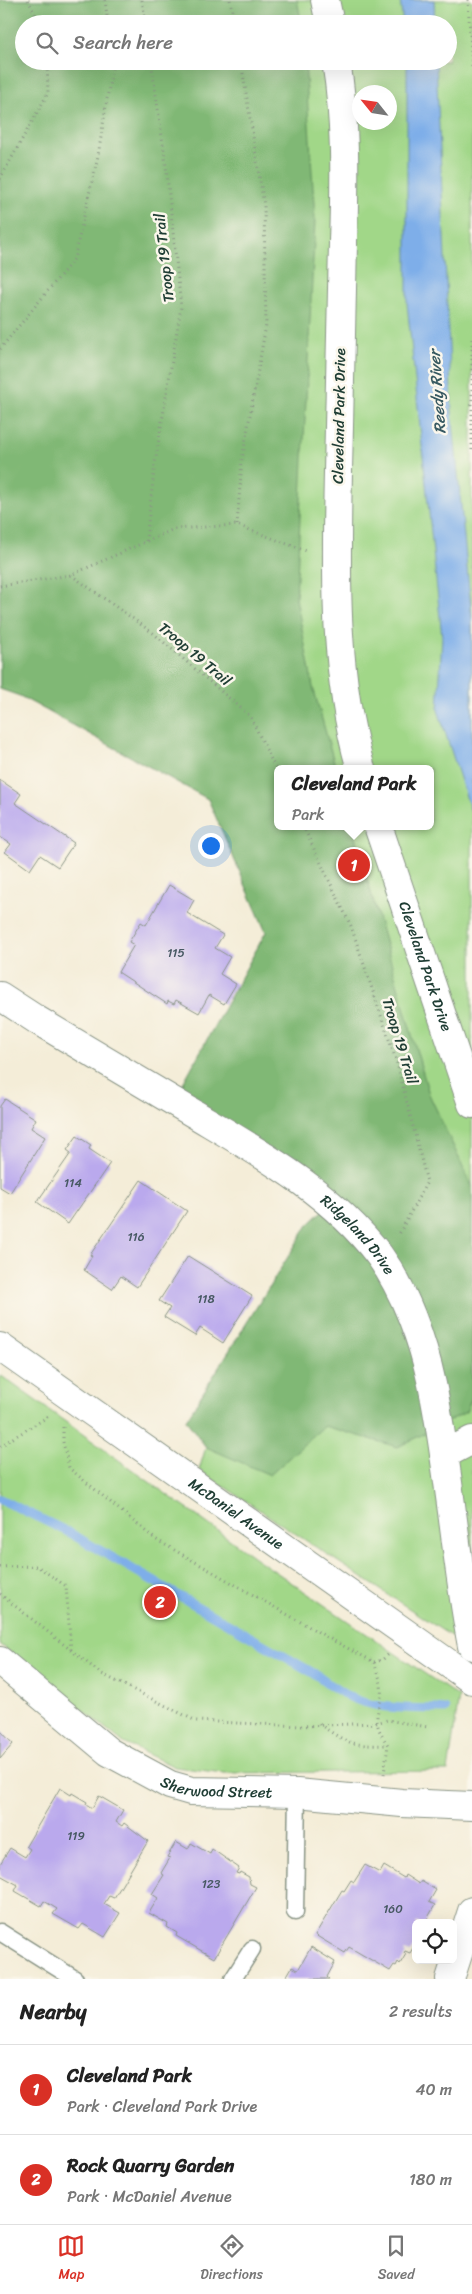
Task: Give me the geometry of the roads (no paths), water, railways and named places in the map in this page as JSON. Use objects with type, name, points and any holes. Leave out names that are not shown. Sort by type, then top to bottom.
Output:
[{"type":"street","points":[[325,0],[328,15]]},
{"type":"street","name":"Cleveland Park Drive","points":[[338,70],[342,94],[344,189],[336,559],[340,653],[347,701],[360,765]]},
{"type":"street","name":"Cleveland Park Drive","points":[[379,830],[472,1104]]},
{"type":"street","name":"Ridgeland Drive","points":[[0,996],[287,1170],[329,1203],[360,1233],[384,1264],[414,1323],[432,1383],[444,1455],[461,1592],[472,1646]]},
{"type":"street","name":"McDaniel Avenue","points":[[0,1347],[472,1680]]},
{"type":"street","points":[[444,1455],[472,1440]]},
{"type":"street","name":"Sherwood Street","points":[[0,1661],[109,1752],[170,1785],[191,1791],[297,1793],[402,1803],[472,1806]]},
{"type":"street","points":[[450,1979],[472,1911]]},
{"type":"lane","points":[[295,1912],[297,1793]]},
{"type":"lane","points":[[0,1932],[75,1979]]},
{"type":"lane","points":[[233,1979],[252,1949]]},
{"type":"water","points":[[400,0],[434,0],[435,15],[402,15]]},
{"type":"water","name":"Reedy River","points":[[407,70],[436,70],[452,412],[472,619],[472,815],[438,710],[442,637],[407,303]]},
{"type":"waterway","points":[[0,1499],[68,1532],[315,1674],[340,1692],[355,1699],[380,1706],[445,1709]]},
{"type":"place","name":"Cleveland Park","points":[[354,865]]},
{"type":"place","name":"Rock Quarry Garden","points":[[160,1602]]}]
